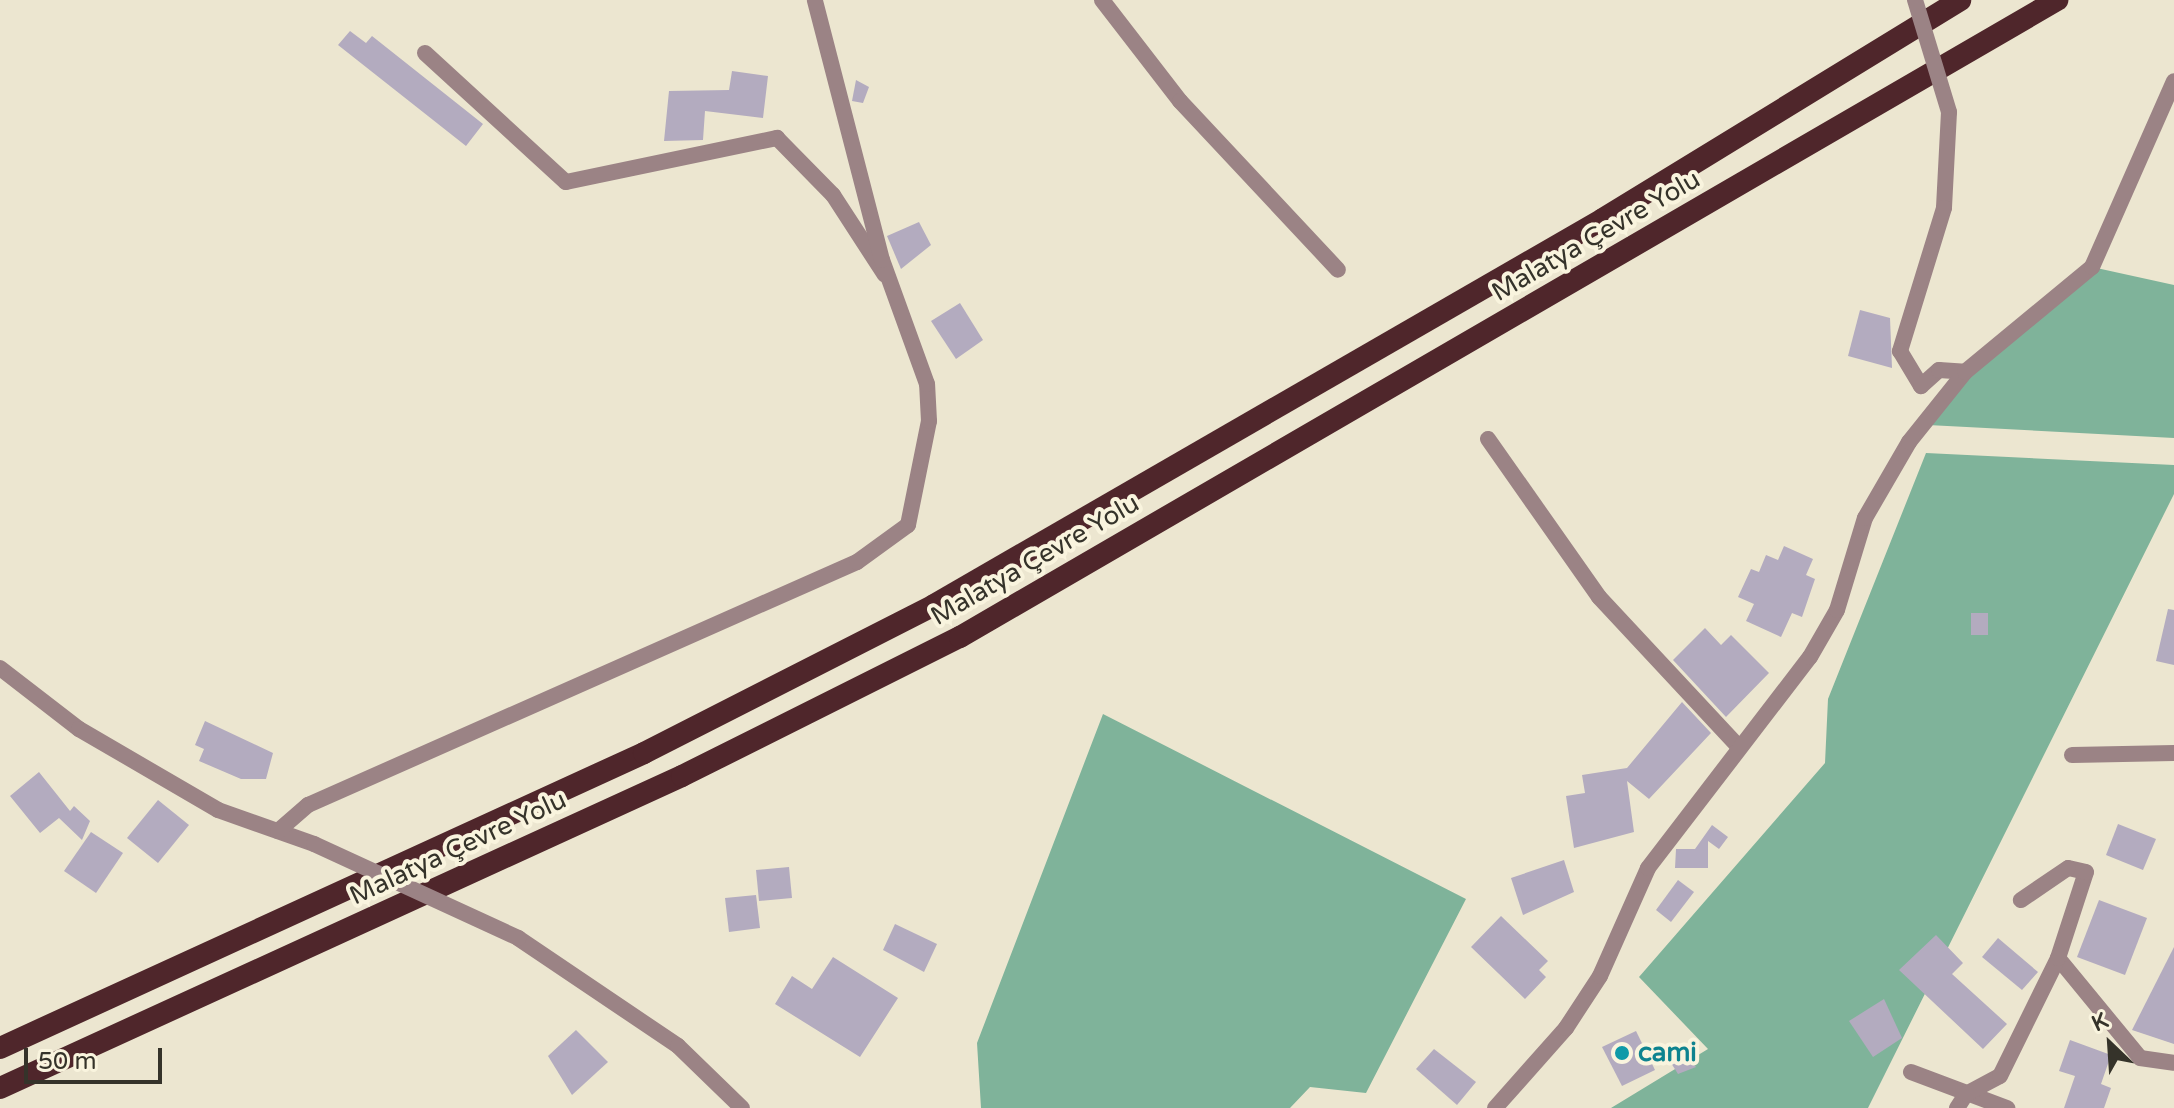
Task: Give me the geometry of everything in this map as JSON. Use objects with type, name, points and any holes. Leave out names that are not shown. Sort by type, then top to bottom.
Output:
[{"type":"highway","name":"Malatya Çevre Yolu","points":[[0,1048],[644,753],[934,605],[1603,219],[1960,0]]},
{"type":"highway","name":"Malatya Çevre Yolu","points":[[0,1088],[668,782],[960,637],[2057,0]]},
{"type":"street","points":[[278,831],[308,805],[857,562],[908,525],[929,421],[927,384],[890,283],[815,0]]},
{"type":"street","points":[[1102,0],[1180,101],[1338,270]]},
{"type":"street","points":[[1915,0],[1949,112],[1944,208],[1900,351],[1921,386],[1939,370],[1965,372]]},
{"type":"street","points":[[425,53],[566,182],[777,138],[833,195],[890,283]]},
{"type":"street","points":[[1495,1108],[1566,1028],[1600,976],[1648,868],[1810,657],[1837,610],[1865,518],[1909,442],[1965,372],[2092,267],[2174,81]]},
{"type":"street","points":[[1488,439],[1599,597],[1739,747]]},
{"type":"street","points":[[0,668],[79,729],[218,810],[314,844],[518,938],[678,1046],[742,1108]]},
{"type":"street","points":[[2072,755],[2174,753]]},
{"type":"street","points":[[1962,1101],[2000,1076],[2058,958],[2086,872],[2068,868],[2021,900]]},
{"type":"street","points":[[2058,958],[2140,1058],[2174,1063]]},
{"type":"street","points":[[1911,1072],[1962,1101],[2007,1108]]},
{"type":"green space","points":[[2092,267],[2174,285],[2174,438],[1928,425],[1965,372]]},
{"type":"green space","points":[[1926,453],[2174,465],[2174,494],[1868,1108],[1611,1108],[1708,1049],[1639,977],[1825,763],[1828,699]]},
{"type":"green space","points":[[1103,714],[1466,899],[1366,1093],[1310,1087],[1290,1108],[981,1108],[977,1043]]},
{"type":"building","points":[[350,31],[366,43],[372,36],[483,124],[466,146],[338,45]]},
{"type":"building","points":[[732,71],[768,76],[763,118],[705,111],[703,140],[664,141],[669,91],[729,90]]},
{"type":"building","points":[[856,80],[869,87],[863,103],[852,101]]},
{"type":"building","points":[[919,222],[931,245],[901,269],[887,236]]},
{"type":"building","points":[[960,303],[983,340],[956,359],[931,321]]},
{"type":"building","points":[[1860,310],[1890,318],[1892,368],[1848,356]]},
{"type":"building","points":[[1784,546],[1813,559],[1806,575],[1815,579],[1802,617],[1792,613],[1781,637],[1746,621],[1754,604],[1738,597],[1751,569],[1759,572],[1766,555],[1778,560]]},
{"type":"building","points":[[2168,609],[2174,610],[2174,665],[2156,661]]},
{"type":"building","points":[[1971,613],[1988,613],[1988,635],[1971,635]]},
{"type":"building","points":[[1705,628],[1721,645],[1731,635],[1769,673],[1726,717],[1673,660]]},
{"type":"building","points":[[1682,702],[1711,733],[1649,799],[1627,781],[1634,832],[1574,848],[1566,796],[1585,793],[1582,775],[1627,768]]},
{"type":"building","points":[[205,721],[273,753],[266,779],[241,779],[199,761],[204,749],[195,745]]},
{"type":"building","points":[[39,772],[70,811],[74,806],[90,821],[82,840],[59,818],[40,833],[10,796]]},
{"type":"building","points":[[158,800],[189,825],[158,863],[127,838]]},
{"type":"building","points":[[2118,824],[2156,839],[2143,870],[2106,855]]},
{"type":"building","points":[[1712,825],[1728,837],[1719,849],[1708,841],[1708,868],[1675,868],[1676,849],[1695,849]]},
{"type":"building","points":[[91,832],[123,853],[96,893],[64,871]]},
{"type":"building","points":[[1564,860],[1574,892],[1523,915],[1511,878]]},
{"type":"building","points":[[789,867],[792,898],[759,901],[756,870]]},
{"type":"building","points":[[1678,880],[1694,892],[1671,922],[1656,910]]},
{"type":"building","points":[[756,895],[760,928],[729,932],[725,898]]},
{"type":"building","points":[[2099,900],[2147,918],[2125,975],[2077,957]]},
{"type":"building","points":[[1501,916],[1548,961],[1539,970],[1546,977],[1525,999],[1471,947]]},
{"type":"building","points":[[895,924],[937,944],[924,972],[883,950]]},
{"type":"building","points":[[1936,935],[1963,963],[1952,974],[2007,1024],[1983,1049],[1899,970]]},
{"type":"building","points":[[1998,938],[2038,972],[2022,990],[1982,957]]},
{"type":"building","points":[[2174,947],[2174,1044],[2132,1030]]},
{"type":"building","points":[[833,957],[898,998],[860,1057],[775,1004],[792,976],[812,989]]},
{"type":"building","points":[[1884,999],[1902,1038],[1873,1057],[1849,1021]]},
{"type":"building","points":[[576,1030],[608,1062],[572,1095],[548,1056]]},
{"type":"building","name":"cami","points":[[1636,1031],[1655,1070],[1622,1086],[1602,1047]]},
{"type":"building","points":[[2070,1040],[2111,1055],[2101,1084],[2111,1088],[2104,1108],[2064,1108],[2075,1076],[2059,1071]]},
{"type":"building","points":[[1680,1046],[1696,1067],[1678,1074],[1666,1055]]},
{"type":"building","points":[[1434,1049],[1476,1082],[1457,1105],[1416,1069]]},
{"type":"place","name":"cami","points":[[1622,1053]]}]
